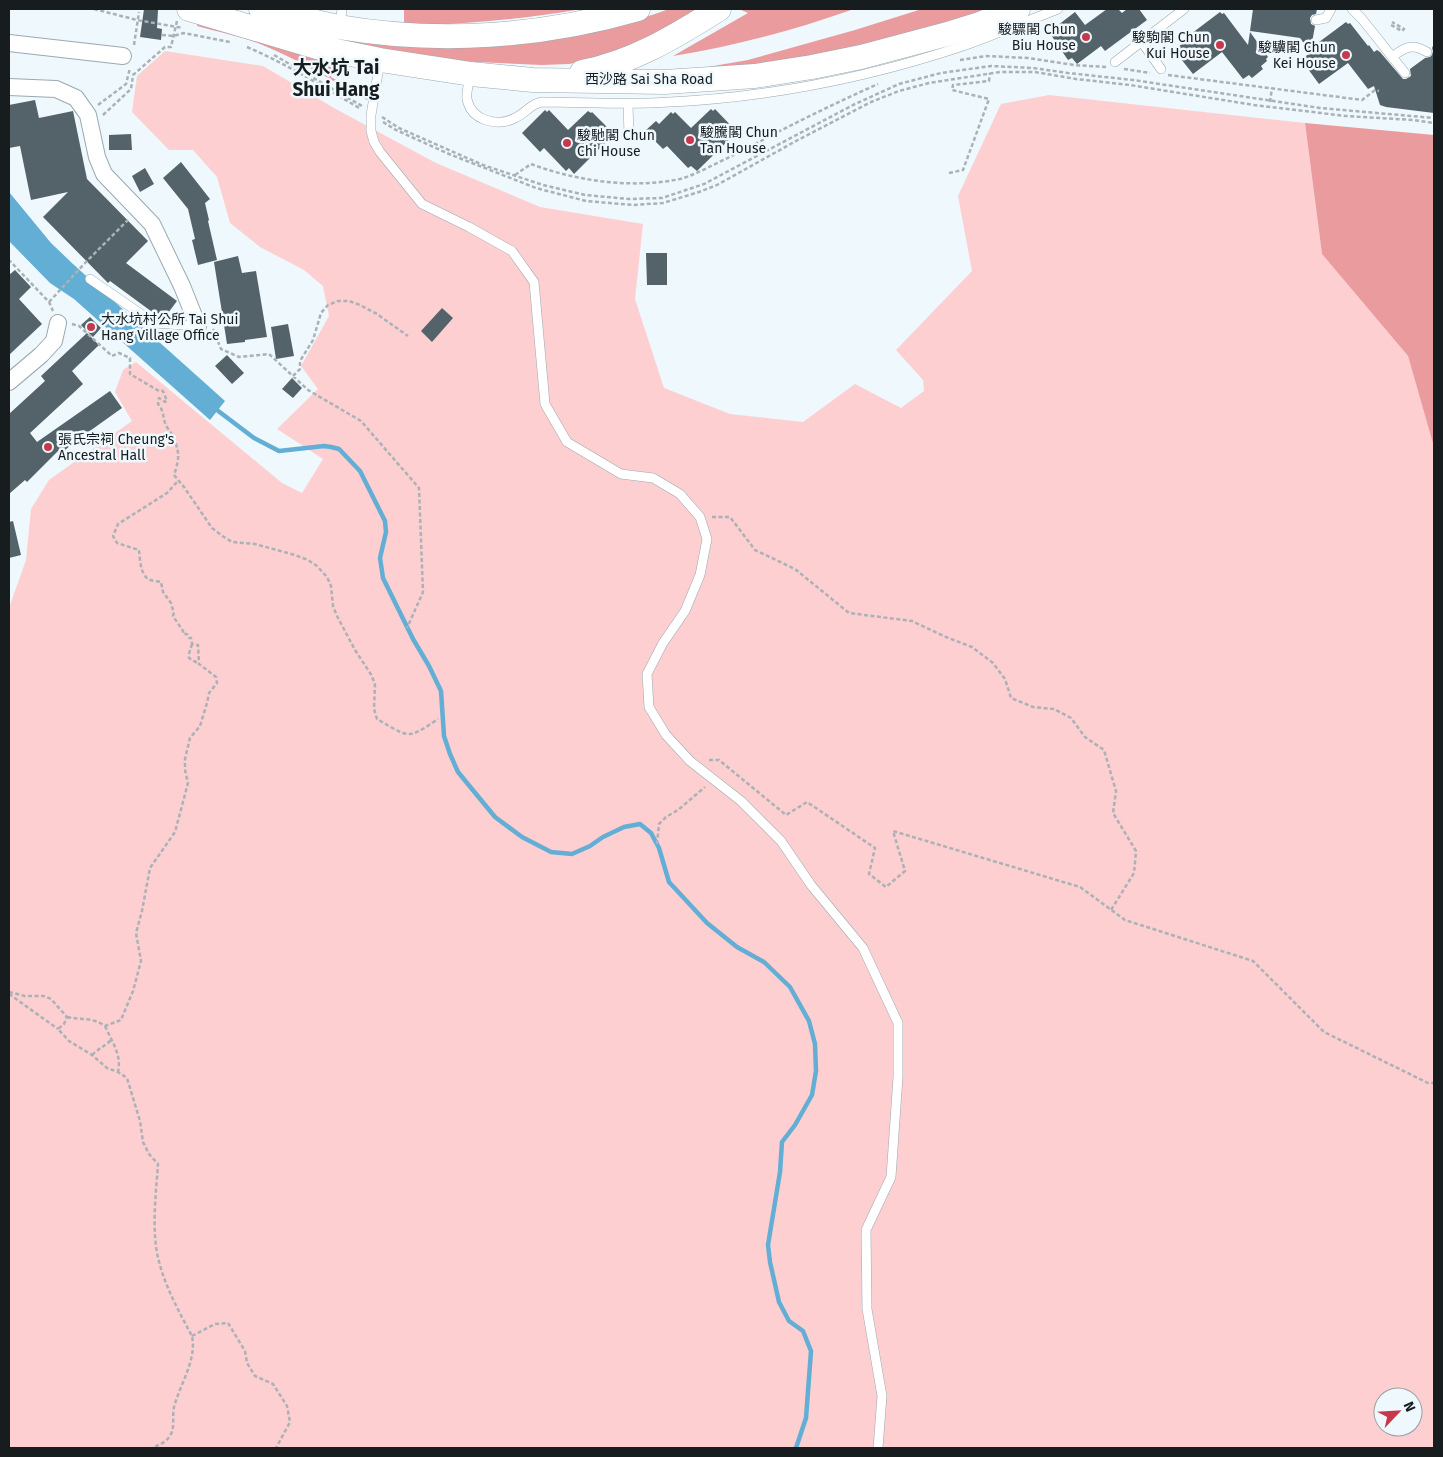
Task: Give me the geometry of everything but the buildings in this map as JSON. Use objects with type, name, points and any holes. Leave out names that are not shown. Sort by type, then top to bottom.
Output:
[{"type":"main road","points":[[183,21],[341,18],[394,34],[471,36],[566,26],[638,9]]},
{"type":"main road","points":[[546,79],[589,71],[621,62],[662,43],[719,9]]},
{"type":"main road","name":"西沙路 Sai Sha Road","points":[[272,19],[317,47],[380,60],[471,74],[533,80],[665,82],[755,76],[861,57],[951,33],[1018,9]]},
{"type":"street","points":[[9,43],[123,56]]},
{"type":"street","points":[[9,87],[56,89],[76,98],[88,115],[97,157],[104,174],[152,224],[182,286],[205,325]]},
{"type":"street","points":[[9,382],[41,355],[54,341],[65,324]]},
{"type":"lane","points":[[471,74],[467,91],[468,104],[476,115],[488,121],[510,121],[522,115],[532,105],[542,102],[628,104],[723,98],[800,87],[884,69],[959,47],[1058,9]]},
{"type":"lane","points":[[1112,66],[1141,41],[1184,9]]},
{"type":"lane","points":[[1316,20],[1326,18],[1331,9]]},
{"type":"lane","points":[[1352,9],[1405,73]]},
{"type":"lane","points":[[1141,41],[1160,72]]},
{"type":"lane","points":[[1392,57],[1401,50],[1411,46],[1428,52]]},
{"type":"lane","points":[[380,60],[371,113],[371,131],[374,142],[422,204],[512,252],[534,282],[545,404],[567,442],[622,474],[653,478],[680,494],[700,517],[707,539],[700,575],[685,612],[663,643],[647,674],[649,707],[666,735],[690,761],[741,801],[781,841],[811,886],[863,948],[898,1023],[898,1077],[892,1177],[866,1230],[867,1309],[882,1396],[878,1448]]},
{"type":"lane","points":[[628,104],[629,135]]},
{"type":"lane","points":[[90,278],[154,323],[205,325]]},
{"type":"path","points":[[94,9],[138,20],[183,21],[174,36],[171,47],[165,47],[133,75],[131,89],[97,121]]},
{"type":"path","points":[[162,35],[174,36],[184,33],[238,44]]},
{"type":"path","points":[[223,36],[231,38]]},
{"type":"path","points":[[247,43],[290,63],[396,130],[448,154],[536,188],[586,201],[663,204],[717,184],[871,102],[899,91],[929,83],[990,73],[1036,72],[1270,107],[1346,116],[1434,123]]},
{"type":"path","points":[[248,47],[399,128],[482,165],[543,185],[585,195],[629,199],[662,198],[704,184],[853,105],[899,84],[941,74],[991,66],[1032,68],[1133,80],[1320,108],[1434,118]]},
{"type":"path","points":[[952,61],[986,56],[1028,58],[1074,65],[1112,66],[1160,72],[1362,100],[1375,90],[1379,91]]},
{"type":"path","points":[[949,172],[963,170],[989,99],[952,90],[953,85],[989,81],[990,73]]},
{"type":"path","points":[[510,178],[531,164],[547,170],[598,182],[640,183],[680,179],[737,154],[811,114],[878,84]]},
{"type":"path","points":[[1270,107],[1272,88]]},
{"type":"path","points":[[9,261],[50,302],[86,262],[138,210]]},
{"type":"path","points":[[293,376],[300,368],[300,361],[313,340],[321,313],[333,302],[344,300],[360,305],[408,336]]},
{"type":"path","points":[[65,324],[80,326],[112,356],[119,353],[130,358],[130,374],[159,391],[163,391],[167,400],[165,402],[160,398],[158,404],[162,408],[164,422],[174,439],[180,455],[178,468],[174,474],[212,528],[232,542],[255,544],[308,560],[317,566],[327,578],[331,586],[333,606],[337,616],[355,650],[372,676],[375,685],[374,709],[377,719],[402,732],[411,734],[438,719]]},
{"type":"path","points":[[205,325],[221,349],[239,357],[269,354],[308,390],[361,421],[419,488],[423,592],[407,628]]},
{"type":"path","points":[[105,1026],[121,1020],[133,991],[142,961],[136,933],[150,868],[175,832],[188,783],[185,759],[190,738],[200,726],[209,693],[217,683],[216,677],[189,658],[192,638],[189,638],[187,634],[183,634],[173,616],[174,612],[171,603],[163,592],[161,582],[150,580],[144,573],[139,550],[117,543],[113,536],[118,524],[167,494],[178,481]]},
{"type":"path","points":[[700,517],[730,517],[755,550],[795,569],[849,613],[912,621],[972,647],[992,663],[1005,679],[1012,698],[1033,707],[1054,709],[1071,718],[1085,737],[1104,750],[1116,792],[1113,813],[1136,851],[1134,873],[1112,910]]},
{"type":"path","points":[[192,644],[198,645],[198,664]]},
{"type":"path","points":[[690,761],[719,760],[786,815],[807,802],[874,848],[869,874],[886,887],[905,871],[893,831],[1080,887],[1125,920],[1253,961],[1324,1032],[1428,1083],[1434,1084]]},
{"type":"path","points":[[657,844],[659,824],[708,784]]},
{"type":"path","points":[[9,993],[47,997],[67,1017],[90,1019],[98,1021],[105,1026],[119,1056],[120,1065],[118,1072]]},
{"type":"path","points":[[9,993],[58,1029],[70,1041],[108,1068],[127,1078],[140,1120],[143,1142],[149,1154],[158,1164],[154,1221],[158,1254],[171,1296],[194,1343],[188,1370],[174,1405],[171,1435],[161,1444],[152,1448]]},
{"type":"path","points":[[58,1029],[64,1024],[67,1017]]},
{"type":"path","points":[[92,1055],[111,1040]]},
{"type":"path","points":[[192,1336],[215,1324],[228,1322],[245,1351],[246,1362],[256,1376],[273,1384],[287,1406],[290,1422],[276,1448]]},
{"type":"shaded area","points":[[404,9],[581,9],[515,18],[404,27]]},
{"type":"shaded area","points":[[669,9],[706,9],[683,23],[601,58],[569,64],[542,65],[432,60],[344,43],[344,40],[601,29]]},
{"type":"shaded area","points":[[739,9],[854,9],[765,37],[673,56],[748,13]]},
{"type":"shaded area","points":[[922,9],[986,9],[858,46],[747,67],[673,73],[748,60]]},
{"type":"shaded area","points":[[198,19],[337,62],[331,77],[370,98],[369,101],[288,56],[245,39],[197,26]]},
{"type":"shaded area","points":[[165,51],[263,66],[334,108],[436,163],[540,207],[643,224],[635,299],[664,388],[730,414],[803,422],[855,384],[901,408],[924,391],[923,380],[896,350],[972,271],[958,196],[1001,104],[1049,95],[1305,123],[1322,254],[1408,356],[1434,447],[1434,1448],[9,1448],[9,608],[26,560],[31,509],[49,480],[132,421],[115,392],[123,370],[136,362],[282,483],[302,493],[323,459],[277,429],[318,389],[301,366],[329,316],[323,286],[304,270],[260,247],[230,223],[217,177],[193,150],[169,150],[132,112],[137,76]]},
{"type":"shaded area","points":[[1305,123],[1434,135],[1434,447],[1408,356],[1322,254]]},
{"type":"water","points":[[9,192],[51,243],[225,401],[210,420],[74,299],[50,283],[9,241]]},
{"type":"waterway","points":[[213,407],[254,438],[279,451],[324,446],[331,447],[339,449],[360,471],[385,521],[386,532],[380,558],[383,578],[441,691],[444,736],[450,754],[458,772],[495,817],[522,837],[551,852],[572,854],[624,827],[640,824],[651,833],[659,848],[669,882],[707,923],[737,947],[764,962],[790,987],[809,1021],[815,1044],[816,1071],[812,1095],[795,1125],[782,1142],[780,1172],[768,1245],[779,1302],[789,1321],[803,1331],[811,1351],[806,1418],[796,1448]]},
{"type":"place","name":"駿驃閣 Chun Biu House","points":[[1086,37]]},
{"type":"place","name":"駿駒閣 Chun Kui House","points":[[1220,45]]},
{"type":"place","name":"駿驥閣 Chun Kei House","points":[[1346,55]]},
{"type":"place","name":"駿騰閣 Chun Tan House","points":[[690,140]]},
{"type":"place","name":"駿馳閣 Chun Chi House","points":[[567,143]]},
{"type":"place","name":"大水坑村公所 Tai Shui Hang Village Office","points":[[91,327]]},
{"type":"place","name":"張氏宗祠 Cheung's Ancestral Hall","points":[[48,447]]},
{"type":"district","name":"大水坑 Tai Shui Hang","points":[[336,78]]}]
